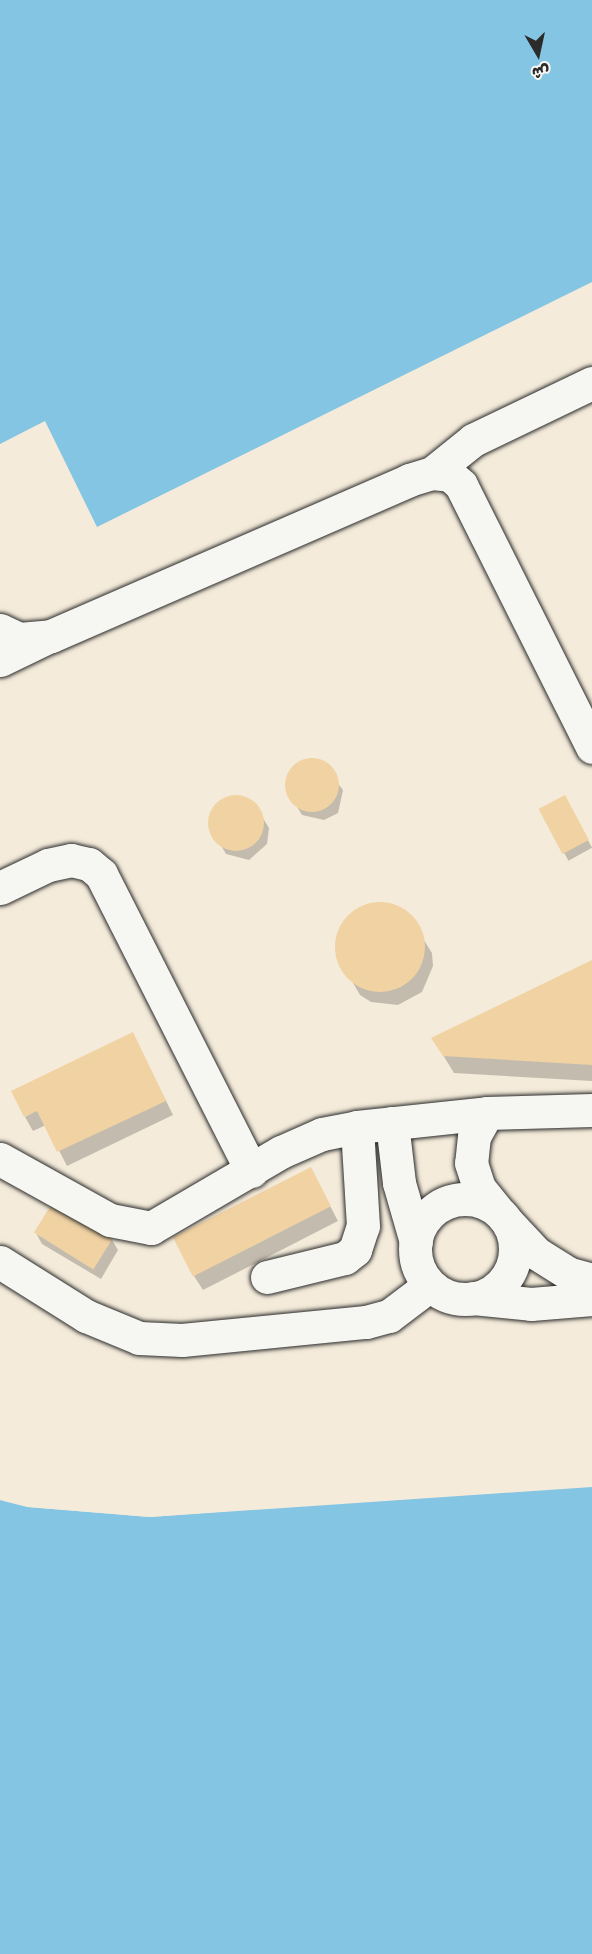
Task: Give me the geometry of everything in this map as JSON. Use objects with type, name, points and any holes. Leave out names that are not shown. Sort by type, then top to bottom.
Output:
[{"type":"lane","points":[[0,660],[432,473],[473,440],[592,382]]},
{"type":"lane","points":[[432,473],[450,475],[461,485],[592,747]]},
{"type":"lane","points":[[0,630],[19,639],[51,636]]},
{"type":"lane","points":[[0,888],[48,865],[71,860],[89,864],[101,874],[252,1171]]},
{"type":"lane","points":[[0,1159],[110,1220],[133,1227],[152,1228],[304,1141],[357,1127],[392,1123],[487,1113],[592,1110]]},
{"type":"lane","points":[[487,1113],[474,1136],[471,1163],[479,1188],[536,1253],[570,1274],[592,1280]]},
{"type":"lane","points":[[392,1123],[399,1183],[416,1242],[415,1258],[430,1285],[449,1296],[531,1304],[592,1299]]},
{"type":"lane","points":[[267,1277],[345,1258],[355,1250],[363,1226],[357,1127]]},
{"type":"lane","points":[[416,1242],[431,1211],[446,1203],[463,1199],[503,1217]]},
{"type":"lane","points":[[473,1298],[488,1293],[510,1271],[514,1256],[503,1217]]},
{"type":"lane","points":[[0,1262],[86,1316],[139,1338],[182,1340],[366,1322],[389,1316],[430,1285]]},
{"type":"water","points":[[0,0],[592,0],[592,282],[97,527],[45,421],[0,444]]},
{"type":"water","points":[[592,1487],[592,1954],[0,1954],[0,1500],[28,1507],[150,1517]]},
{"type":"pier","points":[[592,1484],[150,1517],[28,1507],[0,1500],[150,1514]]},
{"type":"building","points":[[312,758],[322,760],[331,766],[337,775],[339,785],[337,795],[331,804],[322,810],[312,812],[302,810],[293,804],[287,795],[285,785],[287,775],[293,766],[302,760]]},
{"type":"building","points":[[236,795],[247,797],[256,803],[262,812],[264,823],[262,834],[256,843],[247,849],[236,851],[225,849],[216,843],[210,834],[208,823],[210,812],[216,803],[225,797]]},
{"type":"building","points":[[565,795],[589,840],[562,854],[539,809]]},
{"type":"building","points":[[380,902],[397,906],[412,915],[421,930],[425,947],[421,964],[412,979],[397,988],[380,992],[363,988],[348,979],[339,964],[335,947],[339,930],[348,915],[363,906]]},
{"type":"building","points":[[592,960],[592,1065],[443,1056],[431,1038]]},
{"type":"building","points":[[133,1032],[166,1101],[57,1152],[37,1111],[24,1117],[11,1091]]},
{"type":"building","points":[[311,1167],[331,1206],[193,1277],[173,1237]]},
{"type":"building","points":[[53,1202],[112,1239],[93,1270],[34,1233]]}]
